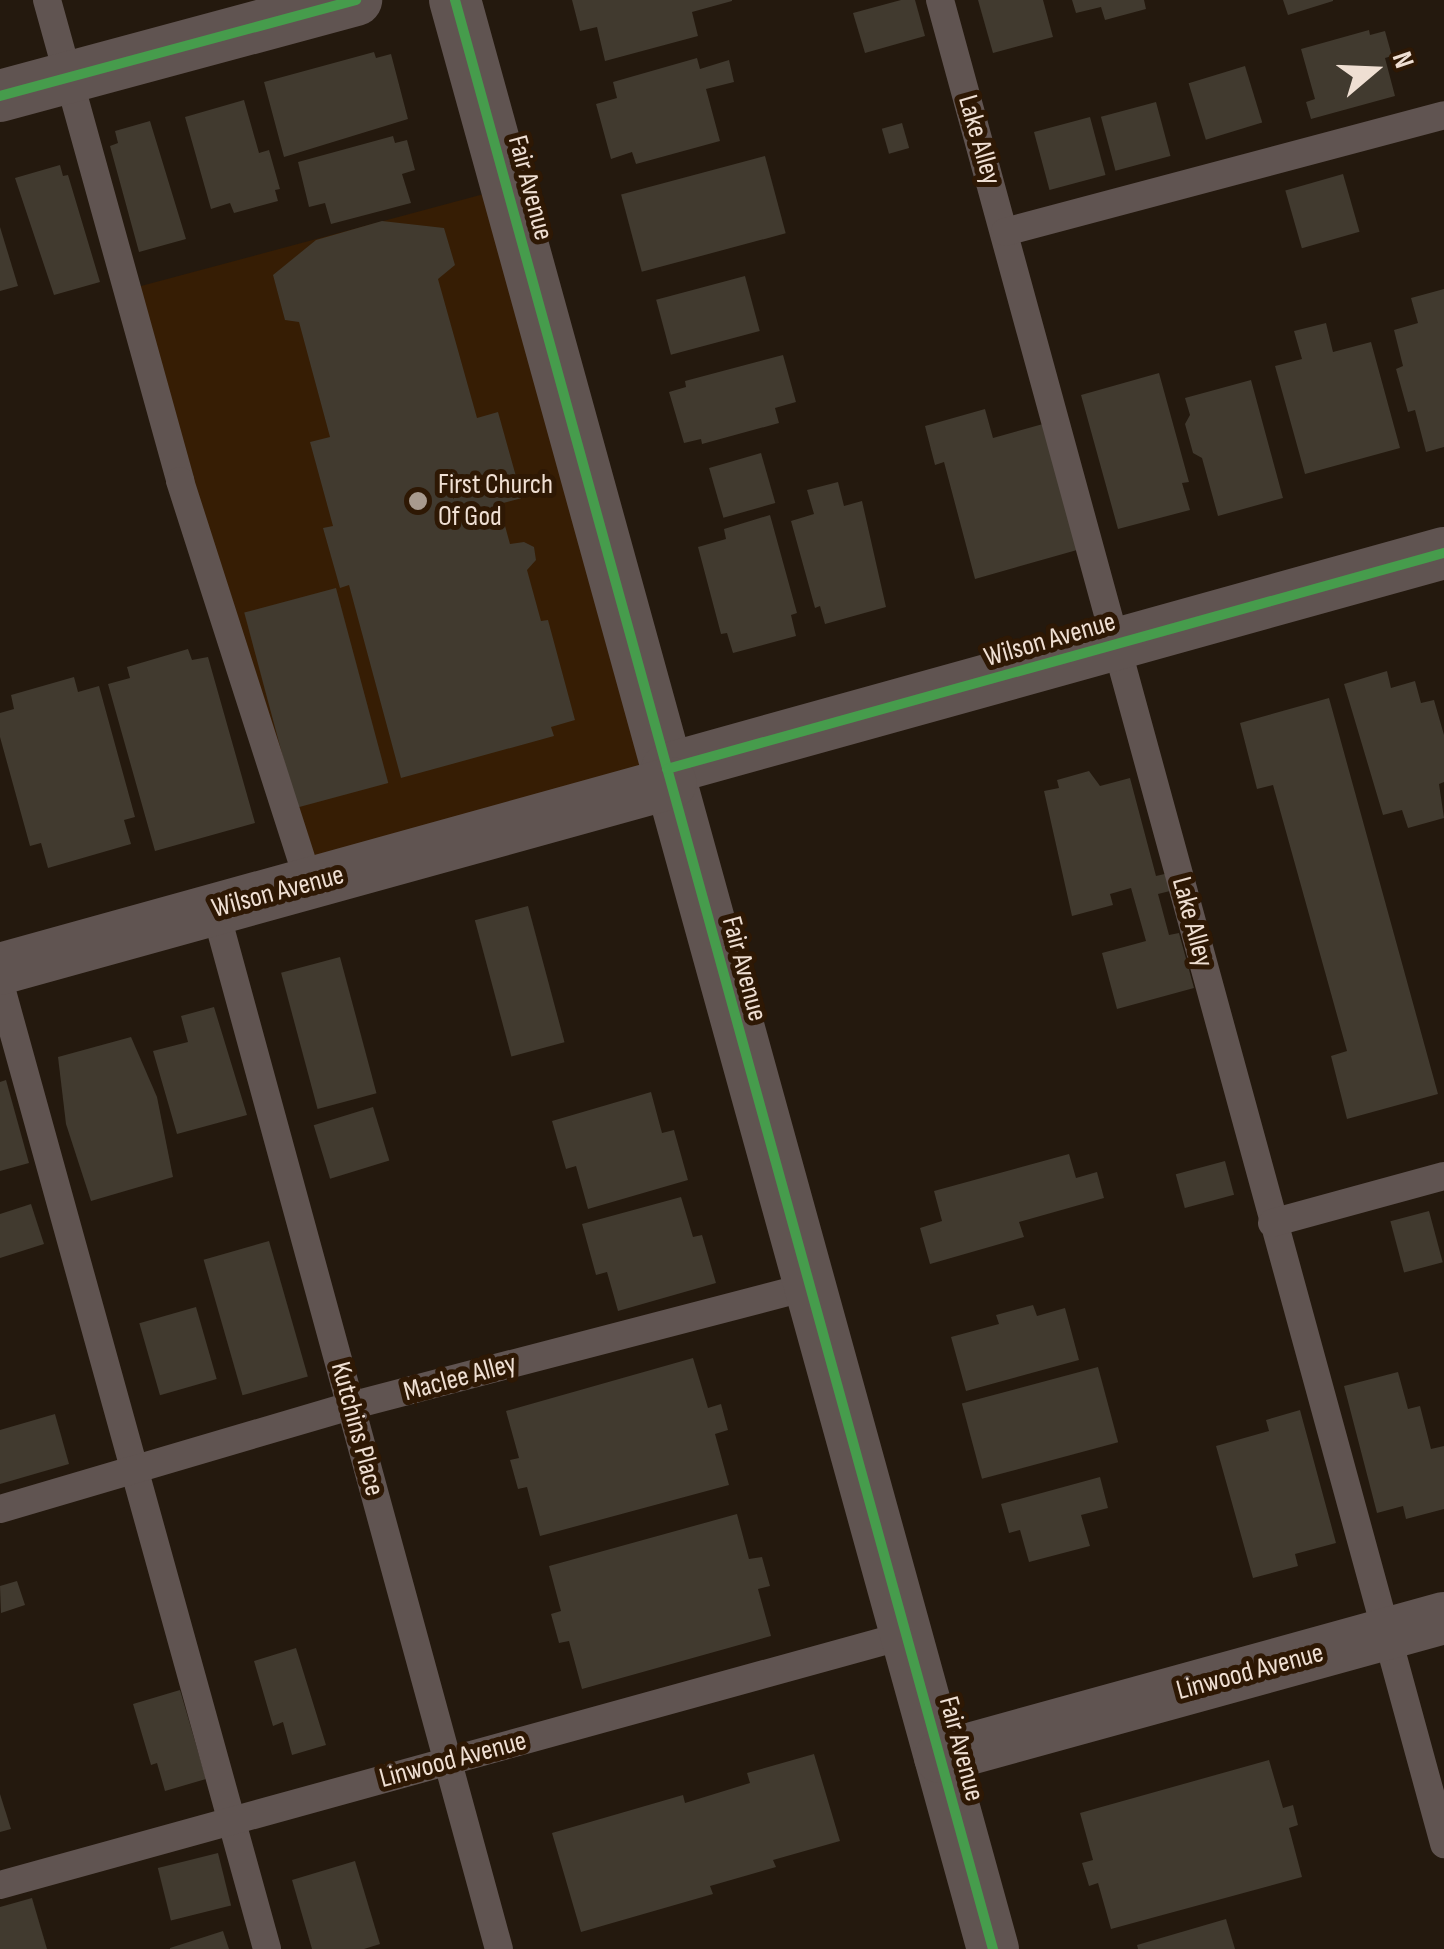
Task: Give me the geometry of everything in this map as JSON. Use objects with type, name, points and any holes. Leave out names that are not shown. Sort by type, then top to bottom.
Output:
[{"type":"street","points":[[0,96],[356,0]]},
{"type":"street","name":"Fair Avenue","points":[[455,0],[806,1287],[993,1949]]},
{"type":"street","name":"Wilson Avenue","points":[[0,968],[309,883],[1118,644],[1444,553]]},
{"type":"street","name":"Linwood Avenue","points":[[940,1758],[1444,1618]]},
{"type":"lane","points":[[47,0],[180,482],[309,883]]},
{"type":"lane","name":"Lake Alley","points":[[940,0],[1444,1844]]},
{"type":"lane","points":[[1005,232],[1444,114]]},
{"type":"lane","name":"Kutchins Place","points":[[215,909],[498,1949]]},
{"type":"lane","points":[[0,984],[138,1468],[267,1949]]},
{"type":"lane","points":[[1272,1223],[1444,1176]]},
{"type":"lane","name":"Maclee Alley","points":[[0,1509],[350,1406],[806,1287]]},
{"type":"lane","name":"Linwood Avenue","points":[[0,1885],[906,1635]]},
{"type":"shaded area","points":[[514,186],[675,786],[297,887],[136,287]]},
{"type":"building","points":[[572,0],[732,1],[692,12],[698,36],[605,61],[597,27],[580,31]]},
{"type":"building","points":[[915,0],[925,36],[865,53],[853,13]]},
{"type":"building","points":[[978,0],[1043,0],[1053,37],[993,53]]},
{"type":"building","points":[[1072,0],[1144,0],[1146,9],[1105,20],[1101,7],[1076,13]]},
{"type":"building","points":[[1283,0],[1333,0],[1333,1],[1288,15]]},
{"type":"building","points":[[1369,30],[1370,35],[1385,31],[1392,56],[1385,58],[1395,96],[1311,119],[1306,102],[1315,99],[1301,49]]},
{"type":"building","points":[[374,52],[376,58],[391,54],[408,119],[284,157],[264,82]]},
{"type":"building","points":[[697,58],[700,69],[729,60],[734,82],[706,89],[720,141],[636,164],[632,152],[611,159],[596,104],[617,98],[613,82]]},
{"type":"building","points":[[1245,66],[1262,122],[1206,140],[1189,83]]},
{"type":"building","points":[[244,100],[259,153],[269,150],[280,189],[275,190],[278,201],[234,213],[230,203],[211,209],[185,117]]},
{"type":"building","points":[[1156,102],[1170,156],[1115,171],[1101,117]]},
{"type":"building","points":[[1090,117],[1106,175],[1050,190],[1034,132]]},
{"type":"building","points":[[150,121],[186,239],[139,252],[110,146],[118,143],[115,131]]},
{"type":"building","points":[[902,123],[909,148],[889,154],[882,129]]},
{"type":"building","points":[[393,136],[395,143],[407,140],[415,170],[402,174],[411,203],[331,224],[325,203],[309,207],[298,162]]},
{"type":"building","points":[[765,156],[786,233],[642,272],[621,195]]},
{"type":"building","points":[[60,165],[63,176],[68,175],[100,282],[54,295],[15,178]]},
{"type":"building","points":[[1343,174],[1360,232],[1302,248],[1285,191]]},
{"type":"building","name":"First Church Of God","points":[[382,221],[444,228],[455,265],[438,279],[477,418],[498,412],[522,498],[499,504],[510,544],[524,542],[534,547],[536,560],[527,570],[541,621],[548,620],[575,720],[551,727],[554,736],[401,778],[349,585],[340,588],[323,528],[333,526],[310,442],[330,437],[299,322],[285,320],[273,275],[316,240]]},
{"type":"building","points":[[0,227],[18,286],[0,291]]},
{"type":"building","points":[[745,276],[760,331],[671,355],[656,300]]},
{"type":"building","points":[[1444,289],[1444,447],[1426,452],[1415,410],[1408,412],[1396,369],[1403,366],[1394,330],[1418,323],[1411,298]]},
{"type":"building","points":[[1326,323],[1333,352],[1371,342],[1400,448],[1305,474],[1275,366],[1302,359],[1294,331]]},
{"type":"building","points":[[783,355],[796,402],[775,408],[779,423],[702,444],[701,439],[684,443],[669,392],[686,387],[685,381]]},
{"type":"building","points":[[1159,373],[1189,482],[1182,483],[1190,510],[1118,529],[1081,395]]},
{"type":"building","points":[[1251,380],[1283,498],[1218,516],[1202,458],[1193,453],[1185,424],[1190,415],[1185,398]]},
{"type":"building","points":[[985,409],[993,438],[1043,424],[1077,550],[975,579],[944,462],[935,465],[925,426]]},
{"type":"building","points":[[761,453],[775,503],[723,518],[709,468]]},
{"type":"building","points":[[838,482],[844,506],[862,501],[886,607],[825,624],[820,606],[815,608],[791,521],[814,514],[807,490]]},
{"type":"building","points":[[770,515],[797,613],[791,615],[796,636],[733,653],[727,633],[721,634],[698,547],[726,539],[724,529]]},
{"type":"building","points":[[336,588],[388,783],[297,808],[244,613]]},
{"type":"building","points":[[188,649],[192,660],[208,657],[255,823],[155,851],[108,684],[130,678],[127,667]]},
{"type":"building","points":[[1387,671],[1391,688],[1415,681],[1421,703],[1434,700],[1444,735],[1444,782],[1439,784],[1444,818],[1408,828],[1402,810],[1383,815],[1344,684]]},
{"type":"building","points":[[74,677],[78,692],[99,686],[135,817],[124,820],[131,844],[48,868],[41,843],[30,846],[0,737],[0,713],[14,709],[11,695]]},
{"type":"building","points":[[1329,698],[1438,1094],[1347,1119],[1331,1056],[1347,1051],[1273,785],[1257,789],[1240,723]]},
{"type":"building","points":[[1089,771],[1100,786],[1130,778],[1156,876],[1169,873],[1174,890],[1158,894],[1169,935],[1179,933],[1194,988],[1117,1009],[1102,953],[1146,941],[1131,888],[1110,894],[1113,905],[1072,916],[1044,791],[1059,788],[1057,780]]},
{"type":"building","points":[[528,906],[564,1042],[511,1056],[475,920]]},
{"type":"building","points":[[340,957],[376,1093],[318,1109],[281,973]]},
{"type":"building","points":[[214,1007],[247,1115],[177,1134],[153,1051],[188,1042],[181,1016]]},
{"type":"building","points":[[131,1037],[157,1097],[173,1177],[91,1201],[66,1124],[58,1057]]},
{"type":"building","points":[[6,1080],[29,1163],[0,1171],[0,1082]]},
{"type":"building","points":[[651,1092],[662,1133],[674,1130],[688,1180],[588,1209],[576,1166],[566,1169],[552,1121]]},
{"type":"building","points":[[373,1107],[389,1161],[330,1179],[314,1125]]},
{"type":"building","points":[[1069,1154],[1076,1178],[1097,1172],[1104,1198],[1019,1222],[1024,1237],[930,1264],[920,1228],[942,1221],[934,1191]]},
{"type":"building","points":[[1225,1161],[1234,1195],[1185,1208],[1176,1174]]},
{"type":"building","points":[[681,1197],[693,1237],[702,1235],[716,1283],[618,1311],[607,1272],[596,1275],[582,1224]]},
{"type":"building","points":[[31,1204],[44,1244],[0,1258],[0,1214]]},
{"type":"building","points":[[1429,1211],[1443,1262],[1404,1273],[1390,1221]]},
{"type":"building","points":[[269,1241],[308,1377],[242,1395],[204,1260]]},
{"type":"building","points":[[1033,1305],[1037,1316],[1065,1308],[1079,1360],[966,1391],[951,1337],[999,1324],[996,1315]]},
{"type":"building","points":[[196,1307],[217,1379],[160,1395],[139,1323]]},
{"type":"building","points":[[693,1358],[708,1408],[721,1404],[728,1430],[715,1434],[729,1485],[540,1536],[527,1487],[518,1489],[510,1460],[519,1458],[506,1411]]},
{"type":"building","points":[[1098,1367],[1118,1442],[982,1479],[962,1403]]},
{"type":"building","points":[[1398,1372],[1408,1409],[1420,1406],[1431,1449],[1444,1446],[1444,1509],[1406,1519],[1403,1506],[1377,1513],[1344,1386]]},
{"type":"building","points":[[1300,1410],[1336,1543],[1295,1554],[1298,1566],[1253,1578],[1216,1446],[1269,1431],[1266,1420]]},
{"type":"building","points":[[55,1414],[69,1464],[0,1484],[0,1430]]},
{"type":"building","points":[[1100,1477],[1108,1508],[1081,1515],[1090,1546],[1029,1562],[1020,1530],[1009,1533],[1001,1504]]},
{"type":"building","points":[[737,1514],[749,1559],[762,1557],[770,1586],[758,1589],[771,1636],[582,1689],[569,1641],[559,1643],[551,1614],[561,1611],[549,1566]]},
{"type":"building","points":[[17,1581],[25,1605],[1,1613],[0,1586]]},
{"type":"building","points":[[296,1648],[326,1745],[292,1755],[283,1722],[273,1726],[254,1661]]},
{"type":"building","points":[[180,1690],[206,1779],[165,1791],[157,1763],[151,1765],[133,1704]]},
{"type":"building","points":[[814,1754],[840,1841],[773,1860],[776,1867],[710,1886],[713,1894],[581,1932],[552,1833],[683,1795],[685,1803],[750,1783],[747,1773]]},
{"type":"building","points":[[1269,1760],[1283,1808],[1293,1805],[1298,1825],[1289,1828],[1302,1877],[1111,1929],[1098,1883],[1089,1886],[1082,1863],[1093,1860],[1080,1813]]},
{"type":"building","points":[[0,1794],[11,1829],[0,1832]]},
{"type":"building","points":[[218,1853],[231,1905],[171,1920],[158,1868]]},
{"type":"building","points":[[355,1861],[380,1944],[364,1949],[312,1949],[292,1880]]},
{"type":"building","points":[[32,1898],[47,1949],[0,1949],[0,1907]]},
{"type":"building","points":[[1226,1919],[1235,1949],[1138,1949],[1137,1945]]},
{"type":"building","points":[[223,1931],[229,1949],[170,1949],[170,1948]]},
{"type":"cycle path","points":[[0,96],[356,0]]},
{"type":"cycle path","points":[[455,0],[993,1949]]},
{"type":"cycle path","points":[[667,769],[1444,553]]},
{"type":"place","name":"First Church Of God","points":[[418,501]]}]
